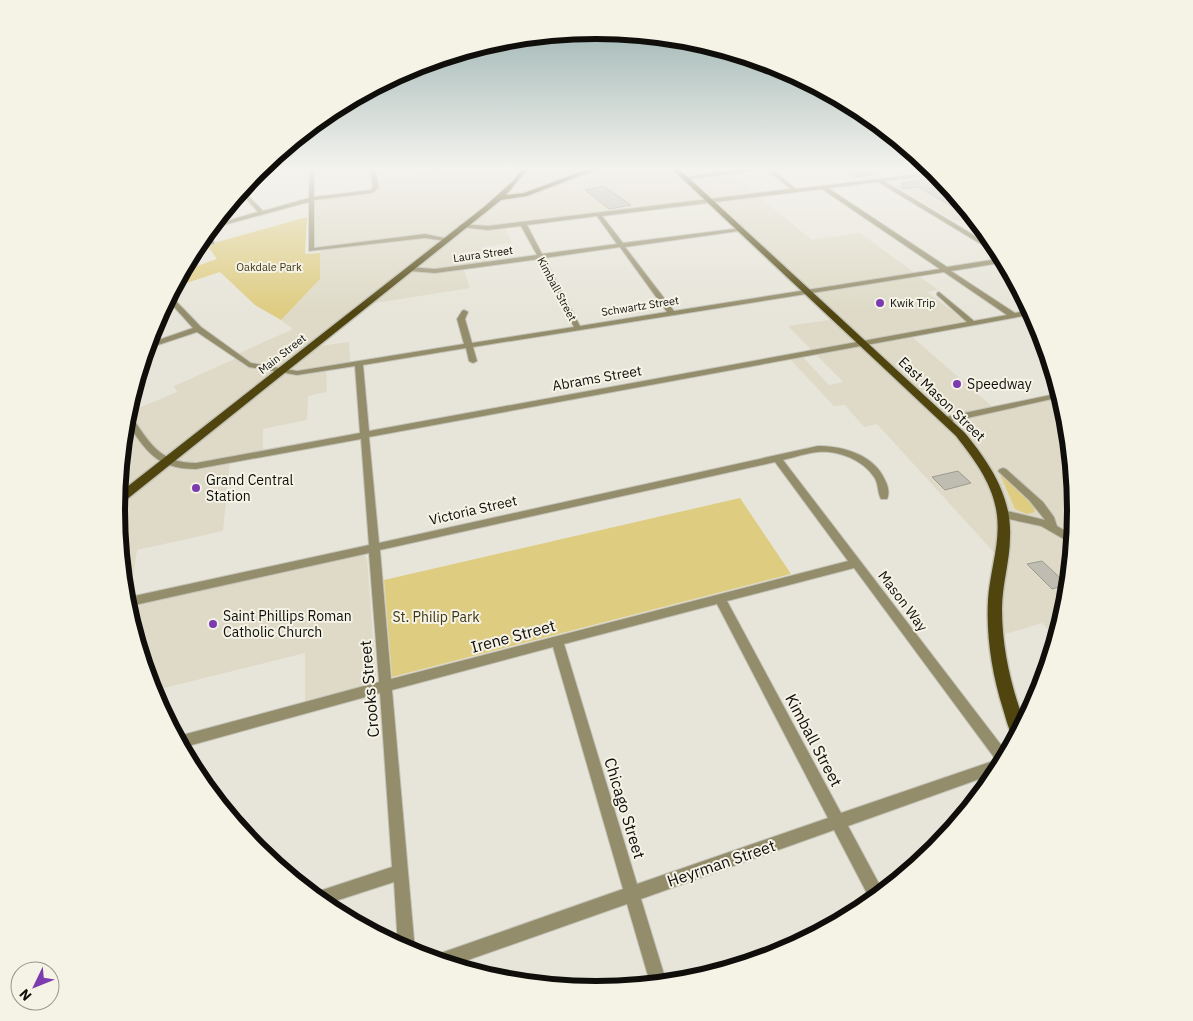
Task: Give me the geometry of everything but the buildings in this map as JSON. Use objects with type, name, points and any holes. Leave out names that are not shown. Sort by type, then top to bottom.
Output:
[{"type":"main road","name":"Main Street","points":[[462,226],[468,217]]},
{"type":"main road","name":"Main Street","points":[[126,494],[462,226],[477,217]]},
{"type":"main road","name":"East Mason Street","points":[[726,217],[960,434],[984,465],[997,491],[1003,514],[1004,538],[996,586],[995,630],[1004,684],[1017,724]]},
{"type":"street","points":[[221,224],[248,217]]},
{"type":"street","points":[[312,217],[311,250],[425,236],[446,239]]},
{"type":"street","points":[[462,226],[481,228],[576,217]]},
{"type":"street","points":[[600,217],[671,312]]},
{"type":"street","points":[[867,217],[1014,316]]},
{"type":"street","points":[[939,217],[987,245]]},
{"type":"street","name":"Kimball Street","points":[[523,223],[578,328]]},
{"type":"street","name":"Laura Street","points":[[409,269],[435,271],[739,229]]},
{"type":"street","name":"Schwartz Street","points":[[173,302],[198,329],[249,365],[280,372],[303,372],[805,290],[997,261]]},
{"type":"street","points":[[939,294],[973,323]]},
{"type":"street","points":[[464,312],[461,319],[473,361]]},
{"type":"street","name":"Abrams Street","points":[[166,462],[179,466],[196,466],[1025,314]]},
{"type":"street","points":[[156,344],[198,329]]},
{"type":"street","name":"Crooks Street","points":[[359,363],[406,942]]},
{"type":"street","points":[[945,420],[1054,397]]},
{"type":"street","points":[[133,425],[155,456],[166,462]]},
{"type":"street","name":"Victoria Street","points":[[134,601],[374,546],[827,448],[845,452],[866,463],[882,482],[885,489],[884,497]]},
{"type":"street","name":"Mason Way","points":[[777,458],[1000,754]]},
{"type":"street","points":[[1003,472],[1046,512],[1052,527]]},
{"type":"street","points":[[1003,514],[1035,521],[1052,527],[1067,537]]},
{"type":"street","name":"Irene Street","points":[[185,740],[856,563]]},
{"type":"street","name":"Kimball Street","points":[[720,599],[875,892]]},
{"type":"street","name":"Chicago Street","points":[[556,641],[657,978]]},
{"type":"street","name":"Heyrman Street","points":[[449,958],[992,768]]},
{"type":"street","points":[[325,896],[400,872]]},
{"type":"shaded area","points":[[312,217],[577,217],[504,226],[512,243],[481,247],[488,264],[463,267],[470,288],[375,303],[368,302],[312,347],[349,342],[350,365],[326,369],[327,392],[308,396],[307,420],[263,429],[263,454],[230,460],[223,531],[137,550],[131,587],[126,541],[125,510],[129,449],[136,409],[177,392],[174,386],[237,358],[235,355],[293,329],[281,320],[320,279],[320,249],[311,250]]},
{"type":"shaded area","points":[[726,217],[783,217],[812,240],[860,233],[938,290],[927,292],[970,324],[910,335],[995,409],[1054,396],[1064,449],[1068,510],[1064,572],[1052,634],[1042,623],[996,637],[1000,559],[877,424],[864,427],[845,405],[834,406],[788,357],[800,354],[829,385],[843,382],[788,326],[835,319]]},
{"type":"shaded area","points":[[948,217],[966,217],[968,219],[955,221]]},
{"type":"shaded area","points":[[364,555],[367,559],[376,676],[365,687],[305,702],[305,653],[160,689],[141,633],[135,606]]},
{"type":"green space","name":"Oakdale Park","points":[[307,217],[305,254],[320,253],[320,279],[281,320],[255,305],[220,272],[183,284],[193,267],[217,259],[207,245]]},
{"type":"green space","points":[[1000,474],[1032,504],[1035,512],[1027,514],[1015,509]]},
{"type":"green space","name":"St. Philip Park","points":[[740,498],[791,574],[392,677],[384,580]]},
{"type":"place","name":"Kwik Trip","points":[[880,303]]},
{"type":"place","name":"Speedway","points":[[957,384]]},
{"type":"place","name":"Grand Central Station","points":[[196,488]]},
{"type":"place","name":"Saint Phillips Roman Catholic Church","points":[[213,624]]}]
